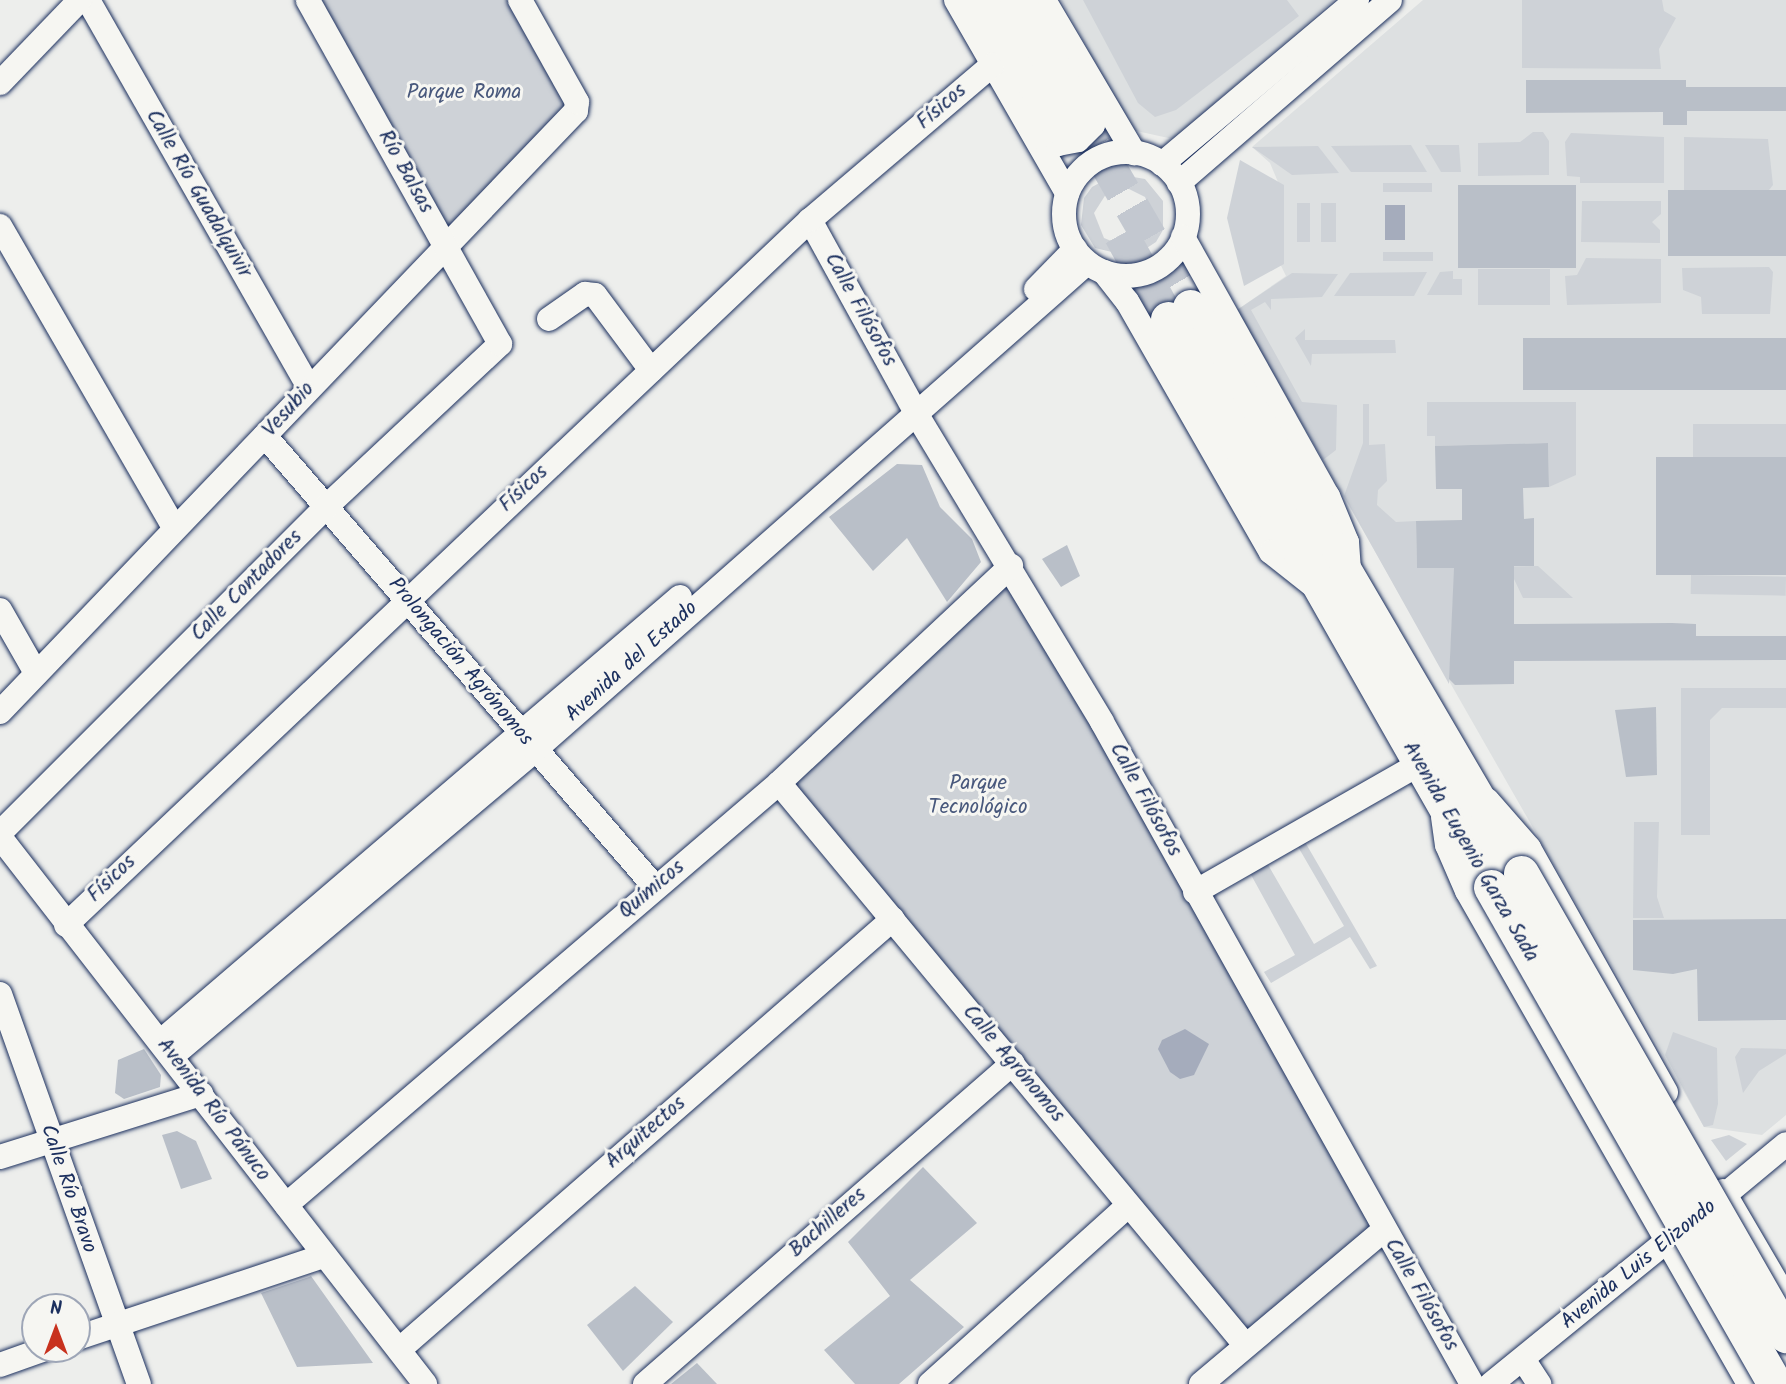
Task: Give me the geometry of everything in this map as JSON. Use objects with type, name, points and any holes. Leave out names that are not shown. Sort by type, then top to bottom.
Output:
[{"type":"highway","points":[[984,0],[1068,118]]},
{"type":"highway","points":[[1017,0],[1068,118]]},
{"type":"highway","name":"Avenida Eugenio Garza Sada","points":[[1180,315],[1457,798],[1786,1335]]},
{"type":"highway","name":"Avenida Eugenio Garza Sada","points":[[1334,584],[1418,765],[1457,798]]},
{"type":"highway","name":"Avenida Eugenio Garza Sada","points":[[1506,880],[1775,1384]]},
{"type":"street","points":[[0,83],[80,0]]},
{"type":"street","name":"Calle Río Guadalquivir","points":[[88,0],[309,387]]},
{"type":"street","name":"Río Balsas","points":[[308,0],[500,344]]},
{"type":"street","name":"Vesubio","points":[[0,712],[174,527],[265,436],[445,243],[577,108],[520,0]]},
{"type":"street","points":[[956,0],[992,65],[1068,118],[1162,164],[1179,183],[1188,215],[1184,237],[1180,315]]},
{"type":"street","points":[[1044,0],[1068,118],[1064,225],[1089,262],[1180,315],[1328,496],[1347,542],[1334,584]]},
{"type":"street","points":[[1162,164],[1357,0]]},
{"type":"street","points":[[1179,183],[1390,0]]},
{"type":"street","name":"Físicos","points":[[66,925],[810,220],[992,65]]},
{"type":"street","points":[[1067,193],[1082,170],[1098,158],[1135,153]]},
{"type":"street","name":"Calle Filósofos","points":[[810,220],[913,408],[1011,566],[1472,1384]]},
{"type":"street","points":[[0,226],[174,527]]},
{"type":"street","points":[[1089,262],[1128,276],[1151,270],[1171,257],[1184,237]]},
{"type":"street","name":"Avenida del Estado","points":[[167,1048],[527,742],[913,408],[1089,262]]},
{"type":"street","points":[[549,319],[585,294],[595,295],[651,370]]},
{"type":"street","name":"Calle Contadores","points":[[0,835],[327,506],[500,344]]},
{"type":"street","name":"Prolongación Agrónomos","points":[[265,436],[654,887]]},
{"type":"street","name":"Químicos","points":[[286,1205],[654,887],[779,783],[1011,566]]},
{"type":"street","points":[[0,610],[36,673]]},
{"type":"street","points":[[1195,892],[1418,765]]},
{"type":"street","name":"Calle Agrónomos","points":[[779,783],[1246,1346]]},
{"type":"street","points":[[1749,1384],[1622,1167],[1467,891],[1447,845],[1457,798],[1515,826],[1685,1127],[1781,1290]]},
{"type":"street","name":"Avenida Río Pánuco","points":[[0,835],[66,925],[167,1048],[324,1256],[425,1384]]},
{"type":"street","name":"Arquitectos","points":[[400,1349],[893,919]]},
{"type":"street","name":"Calle Río Bravo","points":[[0,994],[115,1324],[139,1384]]},
{"type":"street","name":"Bachilleres","points":[[645,1384],[1013,1063]]},
{"type":"street","points":[[0,1157],[201,1094]]},
{"type":"street","points":[[1622,1167],[1642,1176],[1668,1172],[1685,1153],[1685,1127]]},
{"type":"street","name":"Avenida Luis Elizondo","points":[[1491,1384],[1786,1144]]},
{"type":"street","points":[[930,1384],[1128,1206]]},
{"type":"street","points":[[1201,1384],[1384,1230]]},
{"type":"street","points":[[91,1333],[324,1256]]},
{"type":"street","points":[[1712,1324],[1713,1293],[1732,1271],[1752,1267],[1781,1290]]},
{"type":"street","points":[[0,1364],[21,1357]]},
{"type":"street","points":[[1523,1359],[1539,1384]]},
{"type":"shaded area","points":[[1061,0],[1334,0],[1173,139],[1132,130]]},
{"type":"shaded area","points":[[1423,0],[1786,0],[1786,1115],[1762,1135],[1704,1127],[1237,310],[1286,276],[1272,247],[1270,207],[1278,182],[1270,163],[1252,147]]},
{"type":"green space","name":"Parque Roma","points":[[307,0],[518,0],[577,108],[445,243]]},
{"type":"green space","points":[[1083,0],[1287,0],[1299,16],[1176,110],[1155,117],[1138,103]]},
{"type":"green space","points":[[1522,0],[1662,0],[1664,11],[1676,18],[1659,49],[1661,69],[1522,68]]},
{"type":"green space","points":[[1533,132],[1543,132],[1549,141],[1549,175],[1478,176],[1478,143],[1520,142]]},
{"type":"green space","points":[[1571,133],[1664,137],[1664,183],[1580,183],[1580,177],[1567,176],[1565,142]]},
{"type":"green space","points":[[1684,137],[1768,139],[1773,185],[1769,190],[1684,190]]},
{"type":"green space","points":[[1411,145],[1427,172],[1351,172],[1331,146]]},
{"type":"green space","points":[[1425,145],[1459,145],[1461,172],[1441,172]]},
{"type":"green space","points":[[1318,146],[1339,173],[1292,175],[1252,147]]},
{"type":"green space","points":[[1240,160],[1284,185],[1284,264],[1244,286],[1227,218]]},
{"type":"green space","points":[[1116,174],[1145,179],[1163,201],[1163,230],[1156,242],[1133,257],[1095,248],[1081,225],[1084,198],[1092,187]],"holes":[[[1127,188],[1145,197],[1152,215],[1146,234],[1121,245],[1104,238],[1094,213],[1108,191]]]},
{"type":"green space","points":[[1383,183],[1432,183],[1432,192],[1383,192]]},
{"type":"green space","points":[[1582,201],[1661,201],[1661,214],[1652,222],[1660,230],[1660,243],[1581,242]]},
{"type":"green space","points":[[1297,203],[1310,203],[1310,242],[1297,242]]},
{"type":"green space","points":[[1321,203],[1336,203],[1336,242],[1321,242]]},
{"type":"green space","points":[[1383,252],[1433,252],[1433,261],[1383,261]]},
{"type":"green space","points":[[1586,258],[1661,259],[1661,303],[1567,305],[1565,276],[1577,275]]},
{"type":"green space","points":[[1769,267],[1773,272],[1770,314],[1702,314],[1701,297],[1683,290],[1682,268]]},
{"type":"green space","points":[[1478,269],[1550,269],[1550,305],[1478,305]]},
{"type":"green space","points":[[1453,271],[1453,279],[1462,279],[1462,295],[1427,295],[1440,272]]},
{"type":"green space","points":[[1427,272],[1414,296],[1334,296],[1350,273]]},
{"type":"green space","points":[[1292,273],[1338,274],[1322,297],[1271,299],[1271,310],[1265,302],[1251,310],[1302,402],[1337,405],[1336,450],[1323,460],[1237,310]]},
{"type":"green space","points":[[1305,329],[1305,340],[1395,340],[1396,353],[1312,354],[1311,366],[1295,338]]},
{"type":"green space","points":[[1427,402],[1576,402],[1576,475],[1549,487],[1548,443],[1435,446],[1435,436],[1427,436]]},
{"type":"green space","points":[[1363,404],[1369,404],[1369,445],[1385,444],[1387,481],[1378,490],[1377,505],[1396,522],[1416,521],[1417,568],[1538,566],[1573,598],[1523,598],[1514,579],[1454,579],[1449,684],[1344,496],[1363,443]]},
{"type":"green space","points":[[1693,424],[1786,424],[1786,457],[1693,457]]},
{"type":"green space","name":"Parque Tecnológico","points":[[1011,566],[1382,1232],[1248,1344],[779,783]]},
{"type":"green space","points":[[1691,575],[1786,577],[1786,596],[1691,594]]},
{"type":"green space","points":[[1681,688],[1786,688],[1786,708],[1722,708],[1710,720],[1710,835],[1681,835]]},
{"type":"green space","points":[[1634,822],[1659,822],[1657,897],[1664,918],[1633,918]]},
{"type":"green space","points":[[1305,842],[1377,966],[1370,969],[1350,937],[1271,983],[1264,972],[1295,955],[1250,873],[1267,863],[1314,944],[1344,926],[1297,845]]},
{"type":"green space","points":[[1673,1032],[1717,1048],[1718,1104],[1713,1125],[1704,1127],[1665,1055]]},
{"type":"green space","points":[[1741,1048],[1786,1049],[1786,1054],[1759,1071],[1743,1093],[1735,1057]]},
{"type":"green space","points":[[1729,1135],[1747,1144],[1726,1161],[1711,1140]]},
{"type":"water","points":[[1385,205],[1405,205],[1405,240],[1385,240]]},
{"type":"water","points":[[1185,1029],[1209,1044],[1194,1075],[1180,1079],[1170,1072],[1158,1049],[1162,1040]]},
{"type":"building","points":[[1526,80],[1686,80],[1686,87],[1786,87],[1786,111],[1687,111],[1687,125],[1663,125],[1663,112],[1526,113]]},
{"type":"building","points":[[1458,185],[1576,185],[1576,268],[1458,268]]},
{"type":"building","points":[[1668,190],[1786,190],[1786,256],[1668,256]]},
{"type":"building","points":[[1523,338],[1786,338],[1786,390],[1523,390]]},
{"type":"building","points":[[1548,443],[1549,487],[1523,488],[1524,519],[1534,518],[1534,566],[1514,566],[1514,624],[1696,624],[1696,636],[1786,636],[1786,660],[1514,661],[1514,684],[1455,685],[1449,679],[1454,568],[1417,568],[1416,521],[1462,520],[1462,489],[1436,489],[1435,446]]},
{"type":"building","points":[[1656,457],[1786,457],[1786,575],[1656,575]]},
{"type":"building","points":[[897,464],[922,465],[940,507],[972,539],[981,562],[947,602],[907,538],[873,571],[829,517]]},
{"type":"building","points":[[1067,545],[1080,576],[1061,587],[1042,559]]},
{"type":"building","points":[[1656,707],[1657,775],[1626,777],[1615,710]]},
{"type":"building","points":[[1786,919],[1786,1020],[1698,1021],[1697,969],[1673,974],[1633,970],[1633,920]]},
{"type":"building","points":[[144,1049],[161,1075],[160,1087],[124,1099],[115,1093],[118,1060]]},
{"type":"building","points":[[177,1131],[196,1141],[212,1179],[181,1189],[162,1135]]},
{"type":"building","points":[[923,1167],[977,1223],[910,1280],[964,1327],[899,1384],[855,1384],[824,1350],[890,1296],[848,1242]]},
{"type":"building","points":[[311,1276],[373,1363],[297,1367],[261,1293]]},
{"type":"building","points":[[635,1286],[673,1322],[623,1371],[587,1325]]},
{"type":"building","points":[[697,1363],[717,1384],[671,1384]]},
{"type":"tunnel","points":[[1079,115],[1190,307]]},
{"type":"tunnel","points":[[1121,234],[1168,319]]}]
